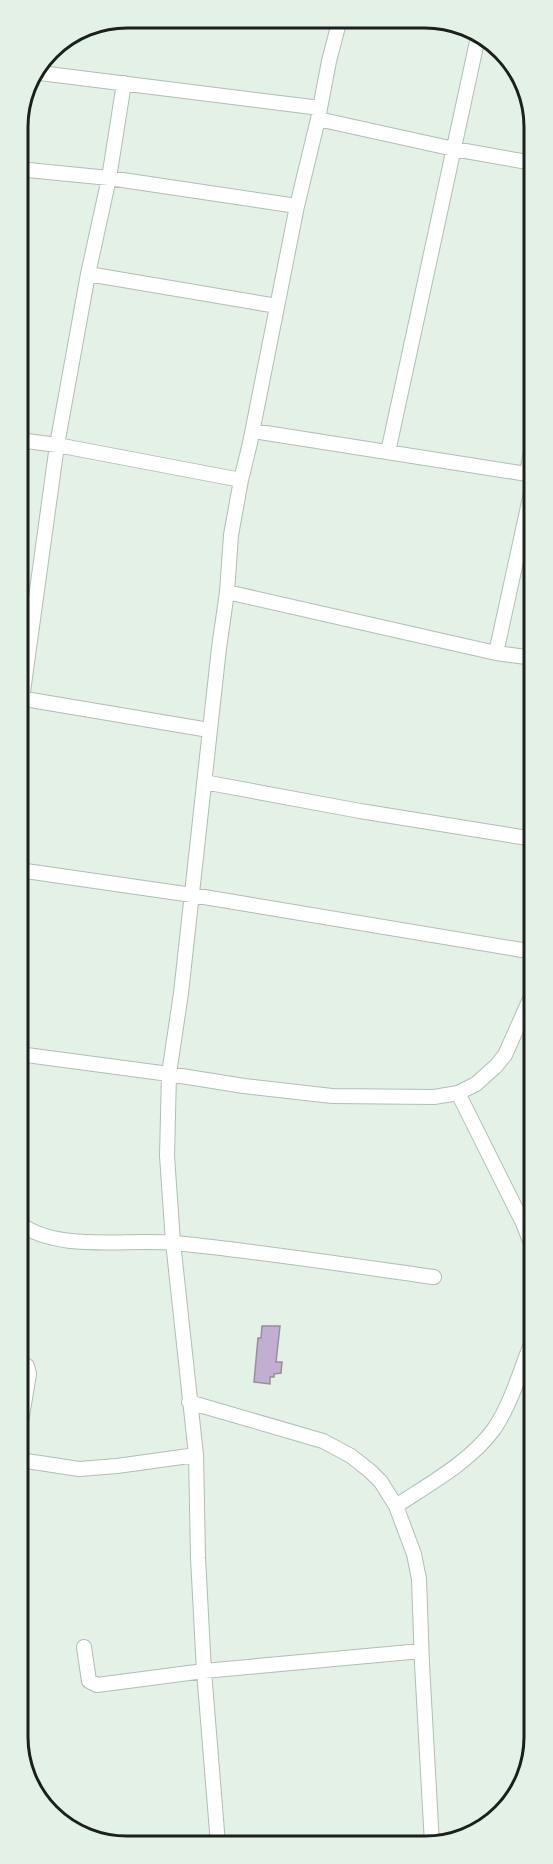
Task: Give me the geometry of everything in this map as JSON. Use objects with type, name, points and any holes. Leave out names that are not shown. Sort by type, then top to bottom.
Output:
[{"type":"street","points":[[217,1836],[204,1671],[198,1558],[196,1455],[173,1242],[167,1156],[170,1074],[227,592],[231,535],[297,206],[338,28]]},
{"type":"street","points":[[388,452],[477,43]]},
{"type":"street","points":[[45,74],[124,83],[319,114],[454,149],[524,161]]},
{"type":"street","points":[[29,645],[57,445],[88,274],[109,178],[124,83]]},
{"type":"street","points":[[29,170],[109,178],[297,206]]},
{"type":"street","points":[[88,274],[277,306]]},
{"type":"street","points":[[253,430],[524,477]]},
{"type":"street","points":[[29,441],[241,480]]},
{"type":"street","points":[[496,653],[524,513]]},
{"type":"street","points":[[227,592],[496,653],[524,657]]},
{"type":"street","points":[[29,700],[209,730]]},
{"type":"street","points":[[204,782],[360,811],[524,837]]},
{"type":"street","points":[[29,871],[192,895],[524,950]]},
{"type":"street","points":[[28,1055],[332,1096],[424,1098],[459,1093],[477,1084],[505,1055],[524,1012]]},
{"type":"street","points":[[459,1093],[524,1226]]},
{"type":"street","points":[[28,1227],[44,1235],[77,1240],[173,1242],[434,1277]]},
{"type":"street","points":[[396,1506],[462,1460],[485,1440],[501,1416],[524,1360]]},
{"type":"street","points":[[189,1401],[323,1441],[351,1456],[370,1471],[381,1482],[396,1506],[414,1554],[419,1579],[432,1835]]},
{"type":"street","points":[[28,1461],[79,1469],[196,1455]]},
{"type":"street","points":[[84,1647],[87,1676],[93,1684],[204,1671],[422,1652]]},
{"type":"building","points":[[262,1326],[280,1326],[276,1362],[282,1362],[281,1373],[270,1377],[270,1384],[254,1382],[258,1338],[261,1338]]}]
